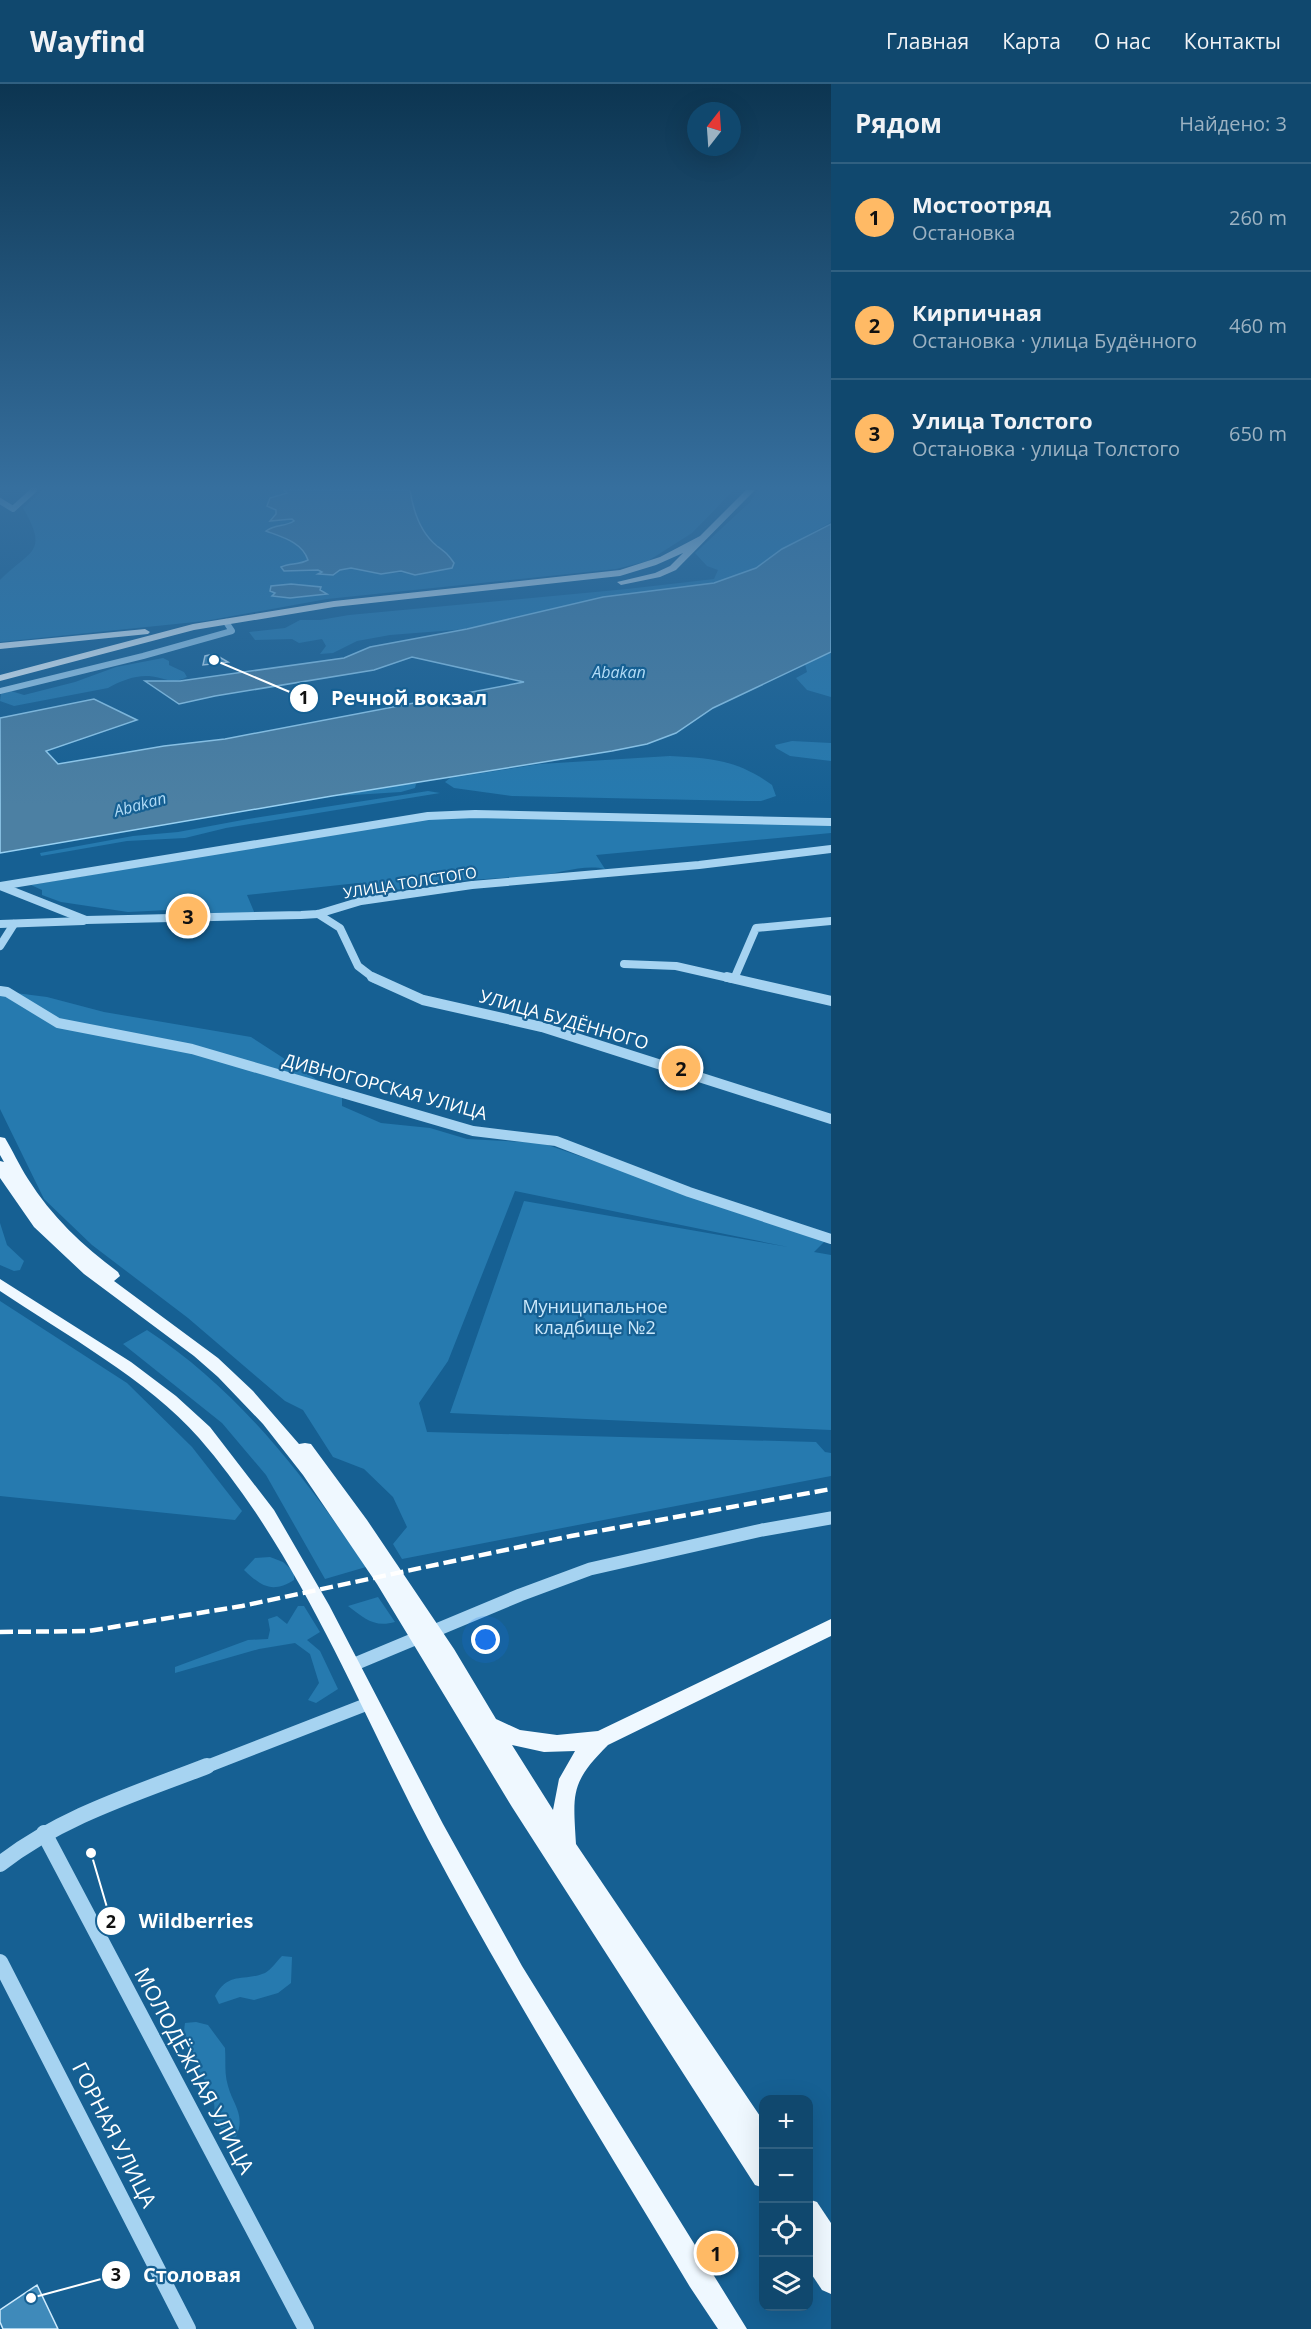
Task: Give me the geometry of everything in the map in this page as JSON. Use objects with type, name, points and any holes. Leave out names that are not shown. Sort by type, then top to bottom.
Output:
[{"type":"main road","points":[[0,646],[492,595]]},
{"type":"main road","points":[[0,678],[204,625]]},
{"type":"main road","points":[[0,1141],[23,1185],[63,1232],[103,1269],[208,1348],[243,1378],[297,1439],[759,2136]]},
{"type":"main road","points":[[0,1166],[28,1212],[60,1245],[94,1275],[201,1353],[236,1384],[356,1527]]},
{"type":"main road","points":[[0,1284],[124,1366],[170,1400],[204,1431],[268,1515],[322,1610],[435,1831],[514,1974],[699,2278],[734,2329]]},
{"type":"main road","points":[[487,1724],[504,1734],[537,1745],[567,1744],[601,1739],[831,1627]]},
{"type":"main road","points":[[440,1657],[518,1798],[759,2168]]},
{"type":"main road","points":[[567,1848],[563,1821],[565,1796],[573,1770],[601,1739]]},
{"type":"main road","points":[[813,2218],[831,2245]]},
{"type":"main road","points":[[813,2254],[831,2281]]},
{"type":"street","points":[[0,691],[143,656],[232,631],[226,622]]},
{"type":"street","points":[[0,886],[428,816],[487,815],[831,822]]},
{"type":"street","name":"УЛИЦА ТОЛСТОГО","points":[[0,886],[86,920],[318,914],[361,901],[472,885],[699,865],[831,849]]},
{"type":"street","name":"УЛИЦА БУДЁННОГО","points":[[318,914],[340,928],[358,966],[371,977],[397,990],[423,1000],[542,1027],[831,1119]]},
{"type":"street","points":[[0,924],[86,920]]},
{"type":"street","points":[[734,979],[756,928],[831,921]]},
{"type":"street","points":[[0,946],[14,924]]},
{"type":"street","points":[[624,964],[676,966],[831,1002]]},
{"type":"street","name":"ДИВНОГОРСКАЯ УЛИЦА","points":[[0,991],[7,992],[58,1023],[192,1049],[473,1131],[556,1141],[689,1192],[831,1239]]},
{"type":"street","points":[[350,1666],[520,1595],[590,1569],[762,1530],[831,1518]]},
{"type":"street","points":[[0,1864],[20,1847],[98,1806],[131,1796],[370,1702]]},
{"type":"street","name":"МОЛОДЁЖНАЯ УЛИЦА","points":[[44,1833],[306,2329]]},
{"type":"street","name":"ГОРНАЯ УЛИЦА","points":[[0,1962],[188,2329]]},
{"type":"green space","points":[[0,595],[368,595],[327,599],[205,621],[0,642]]},
{"type":"green space","points":[[565,595],[621,595],[467,629],[390,635],[357,641],[333,653],[320,654],[326,646],[322,639],[299,643],[292,639],[255,640],[249,632],[285,628],[300,620],[320,620],[349,615]]},
{"type":"green space","points":[[831,652],[831,697],[807,690],[796,678],[807,672],[805,664]]},
{"type":"green space","points":[[163,658],[169,661],[169,665],[184,672],[187,677],[172,680],[139,676],[108,688],[14,706],[0,701],[1,694],[11,691],[24,695],[75,682],[116,667]]},
{"type":"green space","points":[[792,741],[831,743],[831,761],[790,756],[776,748],[775,745]]},
{"type":"green space","points":[[670,756],[711,759],[735,765],[772,785],[776,796],[761,801],[746,801],[512,796],[454,788],[445,782],[450,778],[540,764]]},
{"type":"green space","points":[[416,784],[415,788],[401,792],[337,796],[386,785]]},
{"type":"green space","points":[[428,791],[440,793],[226,828],[185,838],[127,841],[41,856],[40,853],[133,836],[178,832]]},
{"type":"green space","points":[[453,813],[831,821],[831,833],[596,855],[605,869],[580,868],[536,876],[442,883],[406,889],[380,890],[363,896],[358,883],[247,895],[255,914],[187,913],[169,910],[128,912],[61,902],[42,895],[42,890],[31,885]]},
{"type":"green space","name":"Муниципальное кладбище №2","points":[[0,991],[47,997],[104,1012],[251,1037],[342,1096],[342,1106],[381,1123],[430,1128],[467,1139],[542,1143],[825,1241],[814,1252],[831,1255],[831,1430],[450,1413],[524,1201],[788,1247],[515,1191],[448,1361],[419,1403],[427,1432],[816,1442],[825,1452],[831,1453],[831,1476],[402,1559],[393,1544],[407,1527],[393,1497],[364,1469],[333,1457],[303,1410],[285,1401],[188,1318],[92,1245],[44,1199],[0,1109]]},
{"type":"green space","points":[[0,1223],[7,1245],[24,1261],[20,1270],[14,1271],[0,1265]]},
{"type":"green space","points":[[0,1301],[127,1383],[192,1447],[242,1511],[235,1520],[0,1496]]},
{"type":"green space","points":[[147,1330],[211,1380],[268,1437],[319,1500],[366,1567],[325,1579],[266,1475],[222,1423],[123,1344]]},
{"type":"green space","points":[[270,1557],[283,1562],[294,1572],[294,1580],[279,1587],[267,1586],[244,1570],[255,1558]]},
{"type":"green space","points":[[378,1597],[395,1622],[375,1623],[348,1606]]},
{"type":"green space","points":[[298,1606],[304,1606],[320,1632],[307,1640],[320,1651],[338,1689],[316,1703],[308,1700],[319,1683],[310,1654],[295,1643],[259,1649],[175,1673],[175,1667],[248,1640],[268,1639],[270,1630],[268,1619],[277,1616],[287,1624]]},
{"type":"green space","points":[[282,1956],[292,1957],[291,1983],[278,1993],[254,2000],[240,1997],[219,2004],[215,1996],[226,1983],[265,1973]]},
{"type":"green space","points":[[196,2022],[208,2025],[225,2048],[227,2081],[240,2122],[236,2137],[227,2141],[222,2130],[214,2123],[211,2093],[186,2045],[185,2023]]},
{"type":"water","points":[[273,595],[320,595],[290,598]]},
{"type":"water","name":"Abakan","points":[[621,595],[831,595],[831,652],[713,708],[676,733],[647,744],[0,853],[0,718],[94,699],[137,720],[46,751],[58,764],[164,746],[225,739],[524,682],[412,657],[374,670],[179,704],[145,681],[180,681],[344,658],[370,647],[467,629]]},
{"type":"building","points":[[214,654],[228,662],[203,665],[205,656]]},
{"type":"building","points":[[37,2285],[58,2329],[3,2329],[0,2322],[0,2310]]},
{"type":"railway","points":[[0,1632],[89,1631],[242,1606],[571,1536],[831,1489]]},
{"type":"place","name":"Речной вокзал","points":[[214,660]]},
{"type":"place","name":"Улица Толстого","points":[[188,916]]},
{"type":"place","name":"Кирпичная","points":[[681,1068]]},
{"type":"place","name":"Wildberries","points":[[91,1853]]},
{"type":"place","name":"Мостоотряд","points":[[716,2253]]},
{"type":"place","name":"Столовая","points":[[31,2298]]}]
